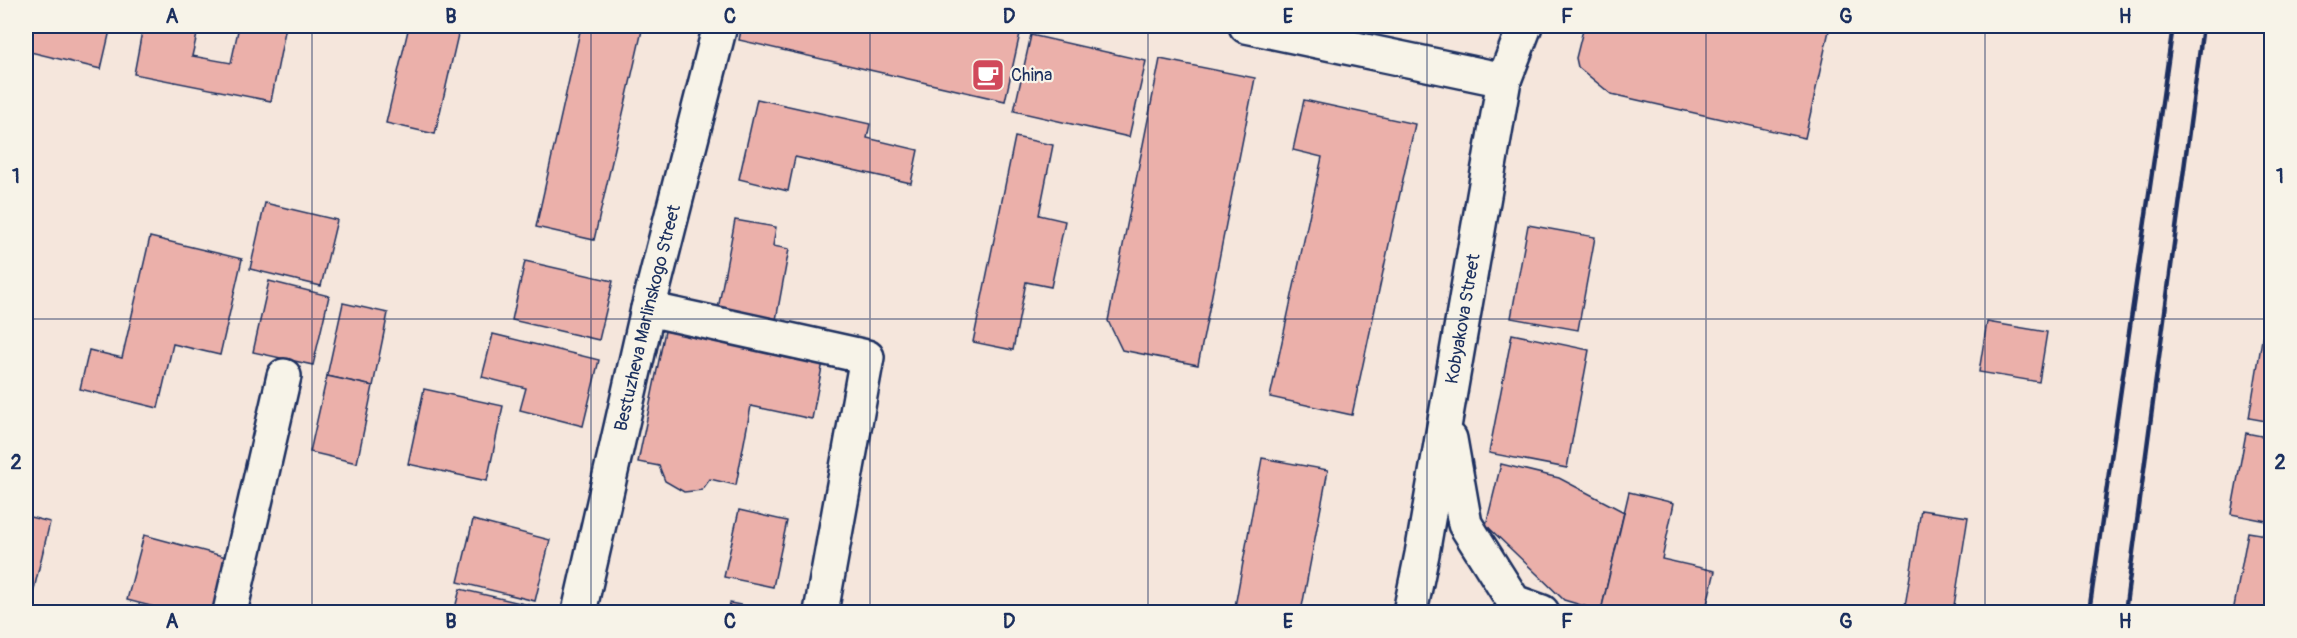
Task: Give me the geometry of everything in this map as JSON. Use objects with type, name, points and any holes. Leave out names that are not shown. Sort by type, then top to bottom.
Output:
[{"type":"street","name":"Bestuzheva Marlinskogo Street","points":[[579,612],[648,309],[720,26]]},
{"type":"street","points":[[1246,26],[1504,80]]},
{"type":"street","name":"Kobyakova Street","points":[[1410,612],[1504,80],[1525,26]]},
{"type":"street","points":[[648,309],[867,357],[821,612]]},
{"type":"street","points":[[230,612],[284,376]]},
{"type":"street","points":[[1445,414],[1465,524],[1514,602],[1542,612]]},
{"type":"building","points":[[26,26],[111,26],[101,69],[26,51]]},
{"type":"building","points":[[143,26],[199,26],[192,56],[231,63],[239,26],[286,26],[271,101],[134,74]]},
{"type":"building","points":[[409,26],[460,26],[435,134],[386,123]]},
{"type":"building","points":[[573,26],[643,26],[594,240],[536,227],[581,27]]},
{"type":"building","points":[[742,26],[1007,26],[1021,29],[1005,101],[739,40]]},
{"type":"building","points":[[1584,26],[1830,26],[1805,138],[1611,94],[1578,67],[1576,58]]},
{"type":"building","points":[[1031,35],[1146,61],[1129,137],[1014,111]]},
{"type":"building","points":[[1160,59],[1255,78],[1198,365],[1122,350],[1108,321]]},
{"type":"building","points":[[757,99],[870,124],[867,138],[918,150],[911,183],[795,157],[788,191],[739,179]]},
{"type":"building","points":[[1304,100],[1415,124],[1352,415],[1270,397],[1322,157],[1293,150]]},
{"type":"building","points":[[1015,137],[1053,145],[1039,215],[1065,221],[1051,287],[1026,282],[1013,350],[973,342]]},
{"type":"building","points":[[265,203],[337,220],[321,286],[250,269]]},
{"type":"building","points":[[735,220],[776,227],[773,246],[789,249],[776,320],[718,309]]},
{"type":"building","points":[[1528,225],[1595,237],[1578,330],[1511,318]]},
{"type":"building","points":[[150,237],[242,259],[220,355],[173,344],[158,408],[80,389],[89,350],[122,358]]},
{"type":"building","points":[[525,261],[613,281],[599,340],[512,320]]},
{"type":"building","points":[[2272,279],[2272,422],[2249,418]]},
{"type":"building","points":[[269,281],[329,296],[313,365],[253,352]]},
{"type":"building","points":[[343,303],[388,313],[373,386],[327,376]]},
{"type":"building","points":[[1987,322],[2047,332],[2039,382],[1979,372]]},
{"type":"building","points":[[665,331],[823,362],[812,419],[751,406],[736,485],[710,479],[702,490],[684,492],[665,481],[659,466],[638,462]]},
{"type":"building","points":[[493,334],[599,360],[583,426],[520,410],[526,388],[482,377]]},
{"type":"building","points":[[1512,334],[1589,350],[1567,468],[1489,453]]},
{"type":"building","points":[[327,376],[373,386],[357,463],[310,452]]},
{"type":"building","points":[[424,389],[503,406],[487,481],[408,464]]},
{"type":"building","points":[[2246,433],[2272,438],[2272,522],[2231,514]]},
{"type":"building","points":[[1262,458],[1328,470],[1301,612],[1234,612]]},
{"type":"building","points":[[1501,464],[1559,478],[1624,512],[1601,611],[1564,600],[1486,525]]},
{"type":"building","points":[[1629,492],[1674,503],[1662,559],[1715,571],[1705,612],[1601,611]]},
{"type":"building","points":[[739,510],[787,521],[773,587],[724,577]]},
{"type":"building","points":[[1921,510],[1968,517],[1953,612],[1904,612]]},
{"type":"building","points":[[26,516],[50,522],[29,610],[26,609]]},
{"type":"building","points":[[473,520],[550,540],[535,601],[458,582]]},
{"type":"building","points":[[2248,532],[2272,536],[2272,612],[2233,612]]},
{"type":"building","points":[[144,535],[230,558],[215,612],[174,612],[127,600]]},
{"type":"building","points":[[460,589],[537,607],[536,612],[454,612]]},
{"type":"building","points":[[730,603],[777,612],[728,612]]},
{"type":"railway","points":[[2089,612],[2173,26]]},
{"type":"railway","points":[[2125,612],[2203,26]]},
{"type":"place","name":"China","points":[[988,75]]}]
